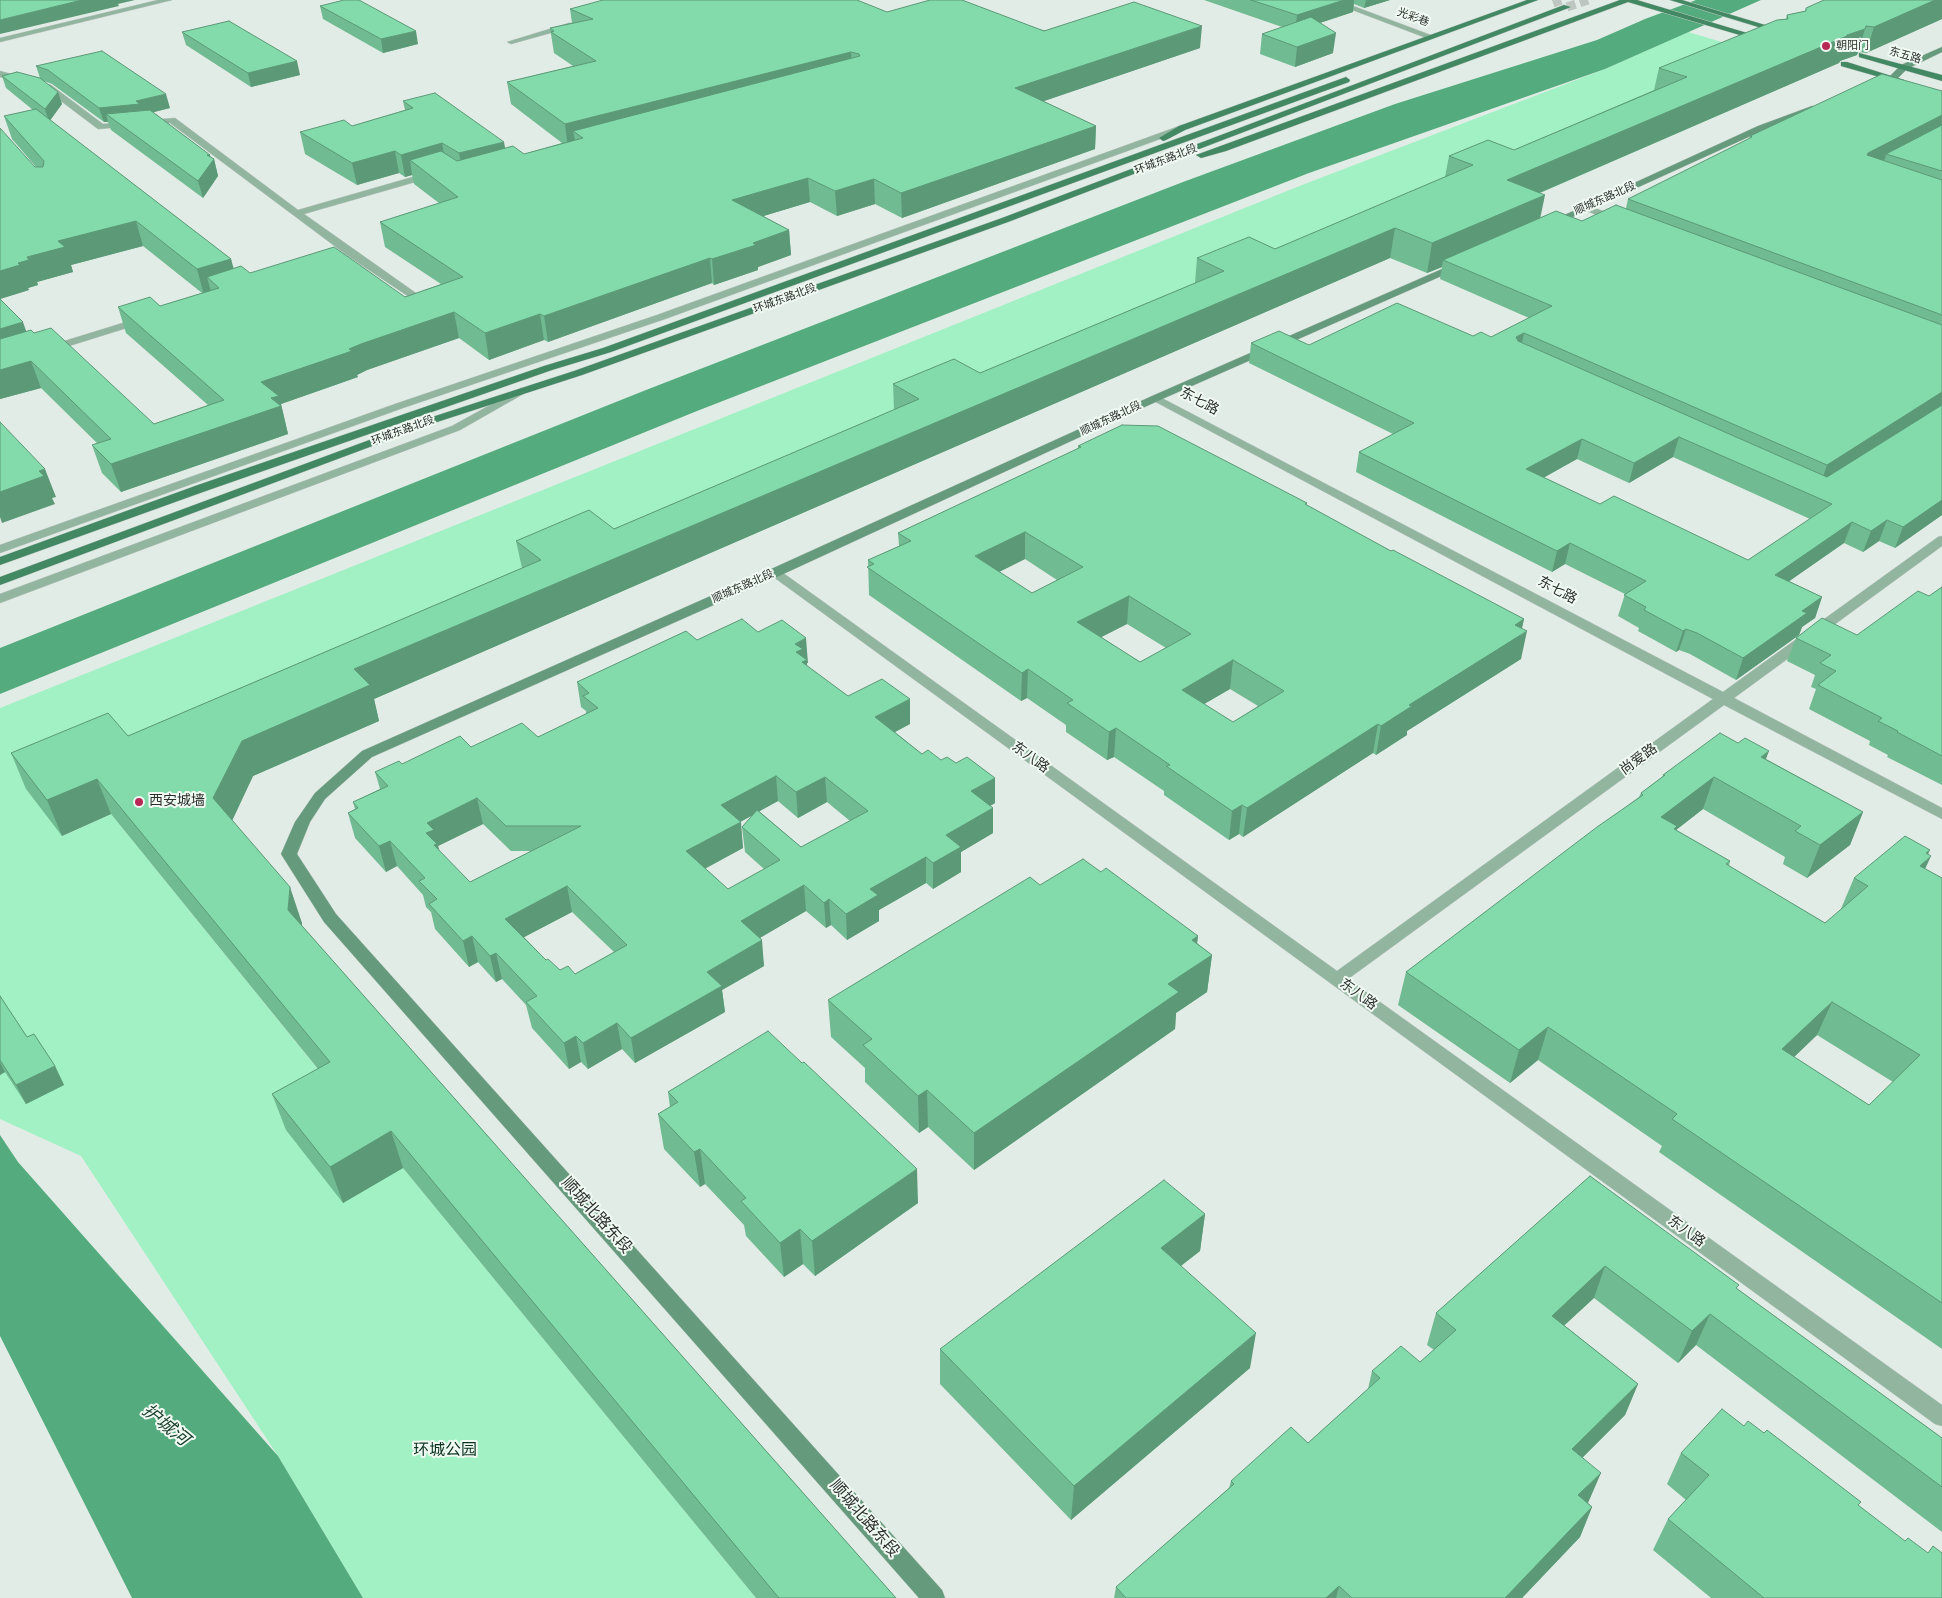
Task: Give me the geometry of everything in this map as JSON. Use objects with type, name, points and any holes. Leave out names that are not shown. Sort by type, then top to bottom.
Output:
[{"type":"main road","points":[[1101,168],[1182,128],[1534,0]]},
{"type":"main road","points":[[1123,176],[1223,149],[1628,0],[1768,40]]},
{"type":"main road","points":[[1674,0],[1788,33]]},
{"type":"main road","points":[[1462,37],[1553,3]]},
{"type":"main road","name":"环城东路北段","points":[[0,581],[430,421],[641,351],[1123,176],[1567,7]]},
{"type":"main road","name":"东五路","points":[[1862,55],[1942,78]]},
{"type":"main road","name":"东五路","points":[[1844,64],[1909,83]]},
{"type":"main road","name":"环城东路北段","points":[[0,561],[199,489],[490,388],[607,350],[1351,78]]},
{"type":"street","points":[[0,40],[168,0]]},
{"type":"street","name":"光彩巷","points":[[1330,0],[1432,37]]},
{"type":"street","points":[[511,42],[575,23]]},
{"type":"street","points":[[1866,88],[1893,78],[1904,67],[1942,49]]},
{"type":"street","points":[[0,74],[48,87],[101,127],[172,120],[297,213],[347,256],[424,303]]},
{"type":"street","name":"顺城东路北段","points":[[1542,228],[1761,128],[1822,105]]},
{"type":"street","points":[[0,549],[399,406],[661,317],[1182,128]]},
{"type":"street","points":[[297,213],[447,170]]},
{"type":"street","points":[[1587,208],[1624,222]]},
{"type":"street","name":"顺城东路北段","points":[[303,822],[320,796],[367,754],[774,573],[1156,398],[1470,259]]},
{"type":"street","points":[[38,352],[152,316]]},
{"type":"street","points":[[399,406],[490,388]]},
{"type":"street","points":[[0,599],[456,428],[522,392]]},
{"type":"street","name":"东七路","points":[[1156,398],[1942,814]]},
{"type":"street","name":"尚爱路","points":[[1337,979],[1942,540]]},
{"type":"street","name":"东八路","points":[[774,573],[1942,1417]]},
{"type":"street","name":"顺城北路东段","points":[[303,822],[289,854],[330,918],[934,1598]]},
{"type":"green space","name":"环城公园","points":[[1688,32],[1756,52],[1649,93],[26,789],[63,836],[111,814],[342,1099],[403,1168],[756,1598],[363,1598],[278,1456],[81,1156],[0,1119],[0,708],[1302,185],[1605,69]]},
{"type":"water","points":[[1696,0],[1761,0],[1605,69],[1309,173],[697,411],[0,694],[0,648],[646,390],[1183,182],[1395,104],[1597,40]]},
{"type":"water","name":"护城河","points":[[0,1135],[18,1162],[278,1456],[363,1598],[132,1598],[0,1336]]},
{"type":"building","points":[[0,0],[82,0],[0,20]]},
{"type":"building","points":[[344,0],[359,0],[416,31],[381,39],[320,6]]},
{"type":"building","points":[[603,0],[857,0],[887,12],[930,0],[962,0],[1044,31],[1134,2],[1202,26],[1015,88],[1096,126],[901,193],[874,179],[835,191],[808,178],[732,200],[789,230],[753,243],[756,245],[712,259],[710,258],[544,316],[540,314],[485,333],[454,312],[361,344],[349,349],[352,351],[261,382],[279,396],[271,398],[281,406],[111,464],[92,445],[111,439],[31,361],[0,370],[0,339],[31,330],[34,333],[51,328],[154,424],[224,400],[118,307],[150,297],[160,306],[219,288],[207,277],[241,266],[250,273],[334,247],[405,297],[463,277],[380,222],[458,197],[410,160],[441,151],[457,161],[513,146],[524,154],[583,138],[573,131],[860,56],[851,52],[565,124],[507,82],[596,61],[551,32],[554,31],[550,28],[593,19],[570,9]]},
{"type":"building","points":[[1251,0],[1344,0],[1297,15]]},
{"type":"building","points":[[1824,0],[1935,0],[1874,27],[1866,26],[1865,29],[1507,180],[1545,195],[1432,243],[1395,228],[354,669],[370,685],[242,741],[213,798],[290,887],[288,910],[896,1598],[779,1598],[391,1131],[330,1167],[272,1094],[330,1062],[97,779],[47,800],[11,753],[108,713],[128,736],[541,560],[516,541],[589,510],[614,529],[919,399],[893,384],[954,359],[980,373],[1224,271],[1197,258],[1249,237],[1275,249],[1473,165],[1449,156],[1488,140],[1514,150],[1687,77],[1659,68],[1777,20],[1788,19],[1787,15],[1806,11],[1806,8]]},
{"type":"building","points":[[1311,17],[1336,33],[1297,47],[1262,34]]},
{"type":"building","points":[[229,21],[297,61],[248,73],[182,32]]},
{"type":"building","points":[[102,51],[166,94],[136,101],[140,104],[99,108],[48,70],[36,66]]},
{"type":"building","points":[[17,72],[40,78],[58,92],[45,109],[2,76]]},
{"type":"building","points":[[1882,74],[1942,91],[1942,115],[1867,155],[1942,180],[1942,315],[1628,199],[1752,137],[1750,136]]},
{"type":"building","points":[[435,93],[504,142],[459,153],[442,143],[401,155],[395,151],[352,163],[300,132],[344,120],[352,126],[413,108],[403,101]]},
{"type":"building","points":[[36,109],[231,259],[197,269],[136,221],[58,241],[65,247],[27,257],[29,260],[18,263],[20,265],[0,271],[0,128],[35,167],[43,167],[44,161],[4,116]]},
{"type":"building","points":[[150,110],[214,159],[198,181],[106,114]]},
{"type":"building","points":[[1942,125],[1942,171],[1886,154]]},
{"type":"building","points":[[1616,205],[1942,325],[1942,392],[1827,465],[1524,333],[1516,337],[1518,341],[1827,477],[1942,405],[1942,500],[1903,527],[1887,520],[1871,531],[1852,522],[1775,575],[1822,597],[1802,611],[1807,613],[1743,658],[1697,633],[1686,629],[1683,631],[1644,610],[1646,607],[1624,595],[1646,581],[1570,543],[1557,551],[1359,452],[1414,423],[1251,343],[1279,331],[1309,345],[1397,303],[1473,336],[1481,332],[1491,337],[1552,306],[1443,260],[1556,211],[1582,221]],"holes":[[[1679,437],[1832,504],[1748,560],[1614,496],[1600,504],[1526,469],[1582,439],[1634,463]]]},
{"type":"building","points":[[0,299],[23,322],[0,329]]},
{"type":"building","points":[[0,422],[45,469],[39,471],[44,476],[0,492]]},
{"type":"building","points":[[1122,425],[1158,426],[1307,503],[1305,504],[1391,551],[1393,550],[1524,619],[1515,625],[1527,631],[1409,705],[1412,706],[1381,726],[1378,724],[1247,808],[1242,805],[1232,811],[1166,766],[1170,765],[1116,728],[1109,732],[1067,703],[1073,700],[1028,669],[1022,673],[867,567],[874,564],[868,560],[911,541],[898,533],[1081,447],[1078,446]],"holes":[[[1025,532],[1083,567],[1032,593],[975,556]],[[1129,596],[1191,634],[1140,662],[1077,622]],[[1233,660],[1284,691],[1233,722],[1182,690]]]},
{"type":"building","points":[[1942,587],[1942,756],[1878,721],[1882,718],[1818,685],[1836,671],[1820,663],[1831,655],[1796,638],[1822,618],[1857,635],[1918,591],[1929,596]]},
{"type":"building","points":[[742,619],[758,632],[782,620],[806,638],[795,644],[803,649],[796,652],[807,660],[802,662],[848,696],[882,679],[910,699],[875,717],[922,754],[928,750],[941,760],[947,757],[956,763],[967,757],[995,778],[971,791],[993,808],[946,835],[961,847],[933,863],[926,857],[870,889],[878,895],[846,914],[829,899],[824,903],[804,885],[741,921],[762,940],[707,972],[722,986],[631,1038],[617,1023],[583,1043],[576,1036],[564,1043],[526,1002],[537,996],[496,953],[490,956],[472,936],[463,941],[429,904],[437,899],[419,881],[425,878],[390,841],[379,846],[348,813],[358,808],[353,802],[388,786],[375,772],[399,761],[402,764],[460,736],[471,747],[522,723],[538,737],[598,708],[583,696],[589,693],[577,682],[686,631],[697,640]],"holes":[[[776,776],[796,792],[825,777],[868,811],[801,847],[757,810],[742,827],[780,860],[728,889],[686,851],[741,822],[721,805]],[[477,798],[506,826],[581,826],[470,882],[434,845],[437,844],[426,833],[434,830],[427,823]],[[567,886],[627,945],[575,974],[568,966],[560,970],[548,959],[546,960],[505,919]]]},
{"type":"building","points":[[1720,733],[1738,743],[1745,738],[1769,751],[1761,757],[1863,812],[1820,845],[1795,831],[1801,826],[1714,777],[1661,817],[1677,826],[1674,829],[1730,861],[1726,864],[1825,923],[1868,886],[1854,878],[1905,836],[1930,850],[1926,853],[1931,856],[1920,866],[1942,878],[1942,1303],[1672,1119],[1677,1114],[1548,1027],[1519,1050],[1406,972],[1597,827],[1643,795],[1641,793],[1665,775],[1663,775]],"holes":[[[1832,1002],[1920,1055],[1869,1105],[1782,1049]]]},
{"type":"building","points":[[1083,859],[1101,872],[1106,868],[1198,936],[1192,940],[1212,955],[1168,984],[1179,992],[974,1133],[927,1090],[918,1096],[863,1045],[872,1039],[828,1000],[1030,877],[1040,885]]},
{"type":"building","points":[[0,996],[27,1037],[34,1034],[55,1066],[16,1085],[0,1060]]},
{"type":"building","points":[[768,1031],[802,1063],[804,1062],[917,1169],[812,1241],[800,1229],[780,1243],[741,1201],[746,1198],[700,1149],[694,1152],[658,1114],[678,1102],[668,1092]]},
{"type":"building","points":[[1590,1176],[1739,1285],[1736,1288],[1942,1438],[1942,1487],[1710,1314],[1692,1331],[1605,1266],[1552,1316],[1638,1384],[1572,1449],[1601,1473],[1578,1495],[1592,1507],[1505,1598],[1352,1598],[1339,1586],[1326,1598],[1126,1598],[1116,1587],[1234,1484],[1231,1481],[1291,1427],[1308,1443],[1380,1378],[1372,1371],[1401,1346],[1420,1362],[1456,1330],[1436,1313]]},
{"type":"building","points":[[1164,1180],[1205,1214],[1161,1248],[1256,1333],[1074,1486],[940,1349]]},
{"type":"building","points":[[1722,1409],[1744,1426],[1748,1421],[1764,1433],[1767,1430],[1861,1502],[1858,1505],[1905,1541],[1908,1538],[1928,1553],[1933,1546],[1942,1553],[1942,1598],[1764,1598],[1668,1519],[1709,1475],[1681,1453]]},
{"type":"tunnel","points":[[1553,3],[1561,0]]},
{"type":"tunnel","points":[[1567,7],[1588,0]]},
{"type":"place","name":"朝阳门","points":[[1826,46]]},
{"type":"place","name":"西安城墙","points":[[139,802]]}]
